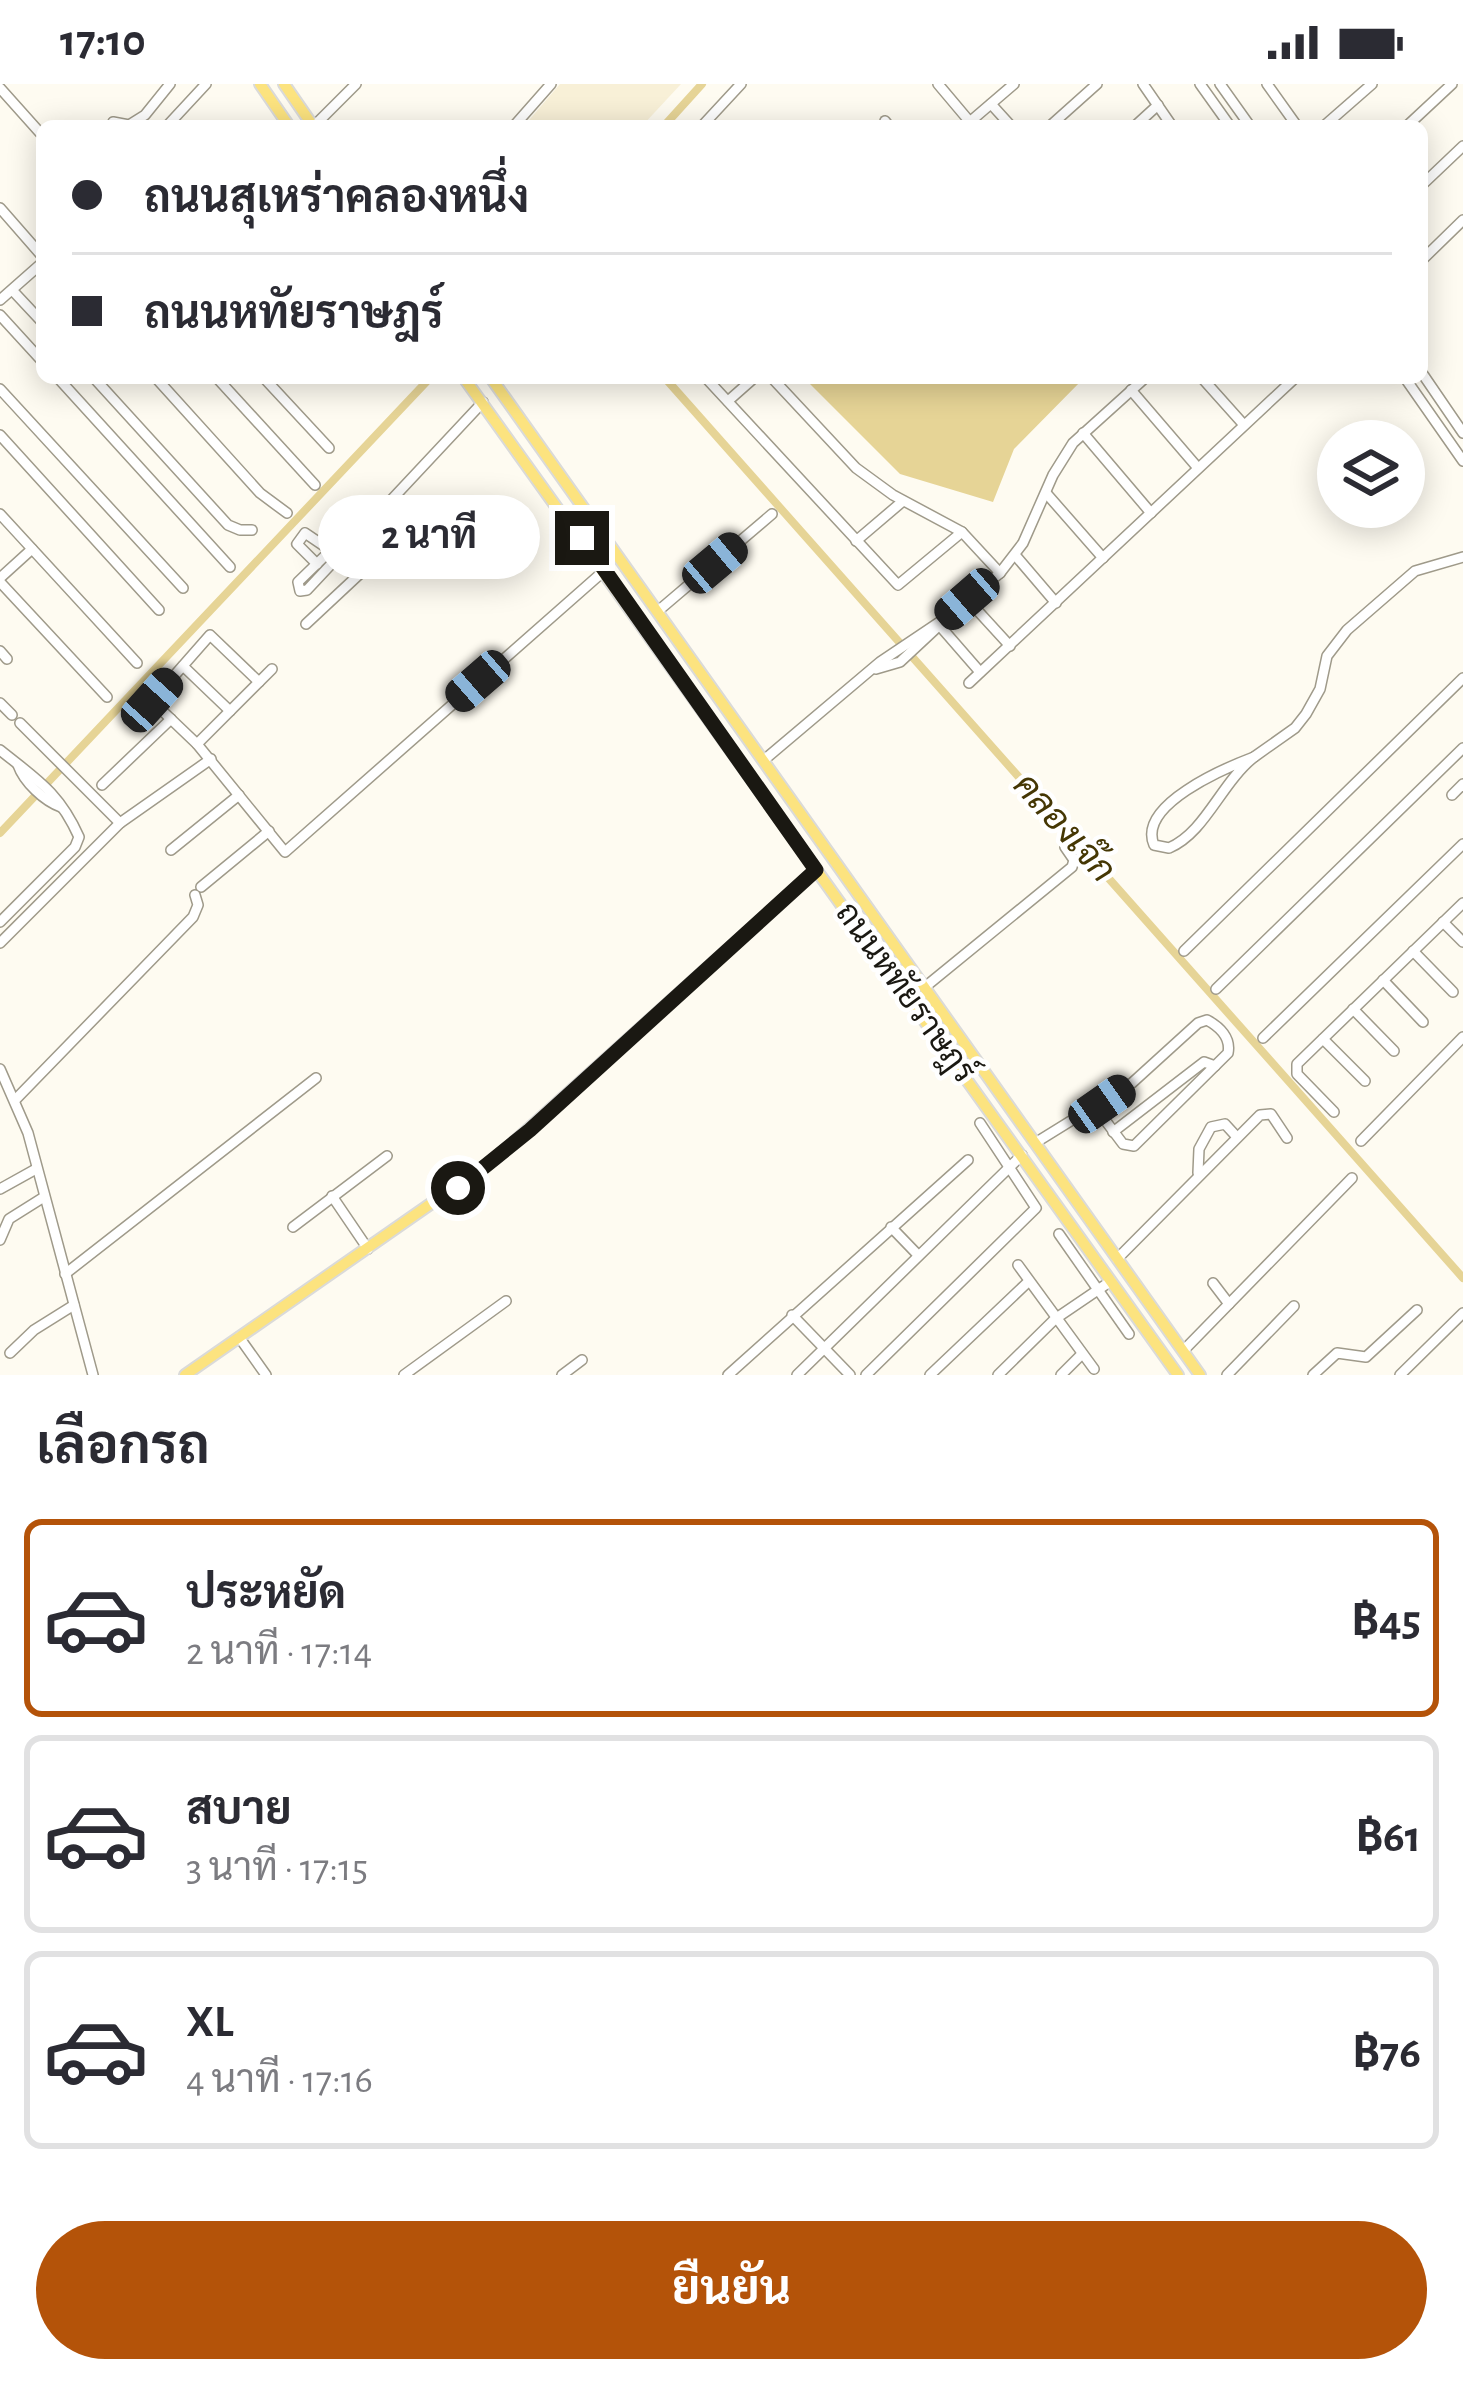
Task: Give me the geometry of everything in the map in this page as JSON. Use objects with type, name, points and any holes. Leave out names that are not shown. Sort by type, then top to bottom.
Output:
[{"type":"main road","points":[[260,84],[279,120]]},
{"type":"main road","points":[[284,84],[310,120]]},
{"type":"main road","name":"ถนนหทัยราษฎร์","points":[[468,384],[1178,1375]]},
{"type":"main road","name":"ถนนหทัยราษฎร์","points":[[495,384],[1200,1375]]},
{"type":"main road","points":[[185,1375],[461,1186],[530,1130],[816,870],[821,840]]},
{"type":"main road","points":[[816,870],[845,874]]},
{"type":"street","points":[[138,120],[170,84]]},
{"type":"street","points":[[173,120],[206,84]]},
{"type":"street","points":[[320,120],[356,84]]},
{"type":"street","points":[[519,120],[551,84]]},
{"type":"street","points":[[708,120],[741,84]]},
{"type":"street","points":[[938,84],[964,120]]},
{"type":"street","points":[[1057,120],[1097,84]]},
{"type":"street","points":[[1143,84],[1168,120]]},
{"type":"street","points":[[1200,84],[1226,120]]},
{"type":"street","points":[[1220,84],[1246,120]]},
{"type":"street","points":[[1331,120],[1372,84]]},
{"type":"street","points":[[1413,120],[1452,84]]},
{"type":"street","points":[[972,120],[1011,85]]},
{"type":"street","points":[[1274,87],[1293,120]]},
{"type":"street","points":[[0,88],[36,128]]},
{"type":"street","points":[[991,104],[1006,120]]},
{"type":"street","points":[[1142,120],[1158,105]]},
{"type":"street","points":[[1428,179],[1463,146]]},
{"type":"street","points":[[0,208],[36,252]]},
{"type":"street","points":[[1428,254],[1463,220]]},
{"type":"street","points":[[0,300],[36,266]]},
{"type":"street","points":[[13,291],[36,316]]},
{"type":"street","points":[[0,315],[36,354]]},
{"type":"street","points":[[1428,382],[1462,432],[1448,440]]},
{"type":"street","points":[[63,384],[230,567]]},
{"type":"street","points":[[99,384],[228,525],[252,530]]},
{"type":"street","points":[[161,384],[260,493],[287,513]]},
{"type":"street","points":[[222,384],[315,485]]},
{"type":"street","points":[[269,384],[328,448]]},
{"type":"street","points":[[712,384],[901,585],[962,532]]},
{"type":"street","points":[[728,401],[747,384]]},
{"type":"street","points":[[778,384],[856,468],[903,501],[962,532],[1000,573]]},
{"type":"street","points":[[764,760],[869,671],[916,644],[1000,573],[1016,556],[1063,458],[1082,434],[1138,384]]},
{"type":"street","points":[[1207,384],[1244,425]]},
{"type":"street","points":[[969,683],[1284,384]]},
{"type":"street","points":[[1409,384],[1463,461]]},
{"type":"street","points":[[0,389],[183,588]]},
{"type":"street","points":[[1131,390],[1198,468]]},
{"type":"street","points":[[334,553],[298,583],[300,591],[307,590],[334,553],[482,402]]},
{"type":"street","points":[[1082,434],[1151,513]]},
{"type":"street","points":[[0,435],[159,610]]},
{"type":"street","points":[[1046,493],[1103,558]]},
{"type":"street","points":[[856,542],[903,501]]},
{"type":"street","points":[[306,624],[406,511],[419,512],[418,519],[355,572]]},
{"type":"street","points":[[0,514],[137,663]]},
{"type":"street","points":[[658,611],[772,514]]},
{"type":"street","points":[[316,564],[299,546],[298,538],[308,532],[355,572]]},
{"type":"street","points":[[32,549],[0,580],[107,697]]},
{"type":"street","points":[[1016,556],[1056,603]]},
{"type":"street","points":[[1254,757],[1202,780],[1178,797],[1155,820],[1150,837],[1154,845],[1169,848],[1189,836],[1228,779],[1295,728],[1320,689],[1328,656],[1347,630],[1415,571],[1463,557]]},
{"type":"street","points":[[259,682],[210,635],[152,700],[211,759],[285,852],[605,570]]},
{"type":"street","points":[[967,599],[1010,646]]},
{"type":"street","points":[[941,622],[980,672]]},
{"type":"street","points":[[182,666],[230,711]]},
{"type":"street","points":[[196,744],[272,669]]},
{"type":"street","points":[[1184,951],[1463,678]]},
{"type":"street","points":[[0,703],[120,823]]},
{"type":"street","points":[[102,785],[171,719]]},
{"type":"street","points":[[1216,989],[1463,748]]},
{"type":"street","points":[[0,922],[79,842],[77,831],[56,802],[1,752]]},
{"type":"street","points":[[0,943],[120,823],[211,759]]},
{"type":"street","points":[[1452,795],[1463,784]]},
{"type":"street","points":[[171,850],[239,795]]},
{"type":"street","points":[[16,1099],[194,917],[198,891],[269,831]]},
{"type":"street","points":[[1263,1038],[1463,844]]},
{"type":"street","points":[[925,988],[1072,867],[1074,860],[1065,847]]},
{"type":"street","points":[[1334,1112],[1295,1070],[1463,902]]},
{"type":"street","points":[[1443,922],[1463,942]]},
{"type":"street","points":[[1413,951],[1453,992]]},
{"type":"street","points":[[1383,980],[1424,1022]]},
{"type":"street","points":[[1353,1009],[1394,1051]]},
{"type":"street","points":[[1035,1143],[1132,1083],[1203,1020],[1214,1024],[1228,1042],[1228,1053],[1133,1146],[1127,1147],[1096,1108]]},
{"type":"street","points":[[1361,1141],[1463,1037]]},
{"type":"street","points":[[1323,1039],[1365,1081]]},
{"type":"street","points":[[1113,1132],[1204,1062],[1215,1066]]},
{"type":"street","points":[[0,1069],[16,1099],[93,1375]]},
{"type":"street","points":[[65,1274],[316,1078]]},
{"type":"street","points":[[1117,1259],[1236,1136],[1266,1112],[1287,1138]]},
{"type":"street","points":[[866,1375],[1036,1208],[980,1123]]},
{"type":"street","points":[[1198,1174],[1199,1149],[1211,1126],[1225,1124],[1236,1136]]},
{"type":"street","points":[[796,1375],[1022,1155]]},
{"type":"street","points":[[293,1227],[387,1156]]},
{"type":"street","points":[[728,1375],[968,1160]]},
{"type":"street","points":[[0,1189],[36,1169]]},
{"type":"street","points":[[1183,1351],[1352,1178]]},
{"type":"street","points":[[332,1196],[368,1249]]},
{"type":"street","points":[[0,1240],[1,1227],[44,1197]]},
{"type":"street","points":[[891,1227],[918,1255]]},
{"type":"street","points":[[1059,1234],[1129,1334]]},
{"type":"street","points":[[1018,1265],[1094,1369]]},
{"type":"street","points":[[998,1375],[1054,1319],[1111,1281]]},
{"type":"street","points":[[930,1375],[1028,1282]]},
{"type":"street","points":[[1213,1283],[1229,1304]]},
{"type":"street","points":[[404,1375],[506,1300]]},
{"type":"street","points":[[10,1353],[44,1322],[74,1305]]},
{"type":"street","points":[[1227,1375],[1294,1306]]},
{"type":"street","points":[[1313,1375],[1337,1353],[1366,1357],[1418,1310]]},
{"type":"street","points":[[1400,1375],[1463,1313]]},
{"type":"street","points":[[792,1315],[850,1375]]},
{"type":"street","points":[[239,1337],[266,1375]]},
{"type":"street","points":[[1061,1375],[1081,1355]]},
{"type":"street","points":[[562,1375],[582,1360]]},
{"type":"street","points":[[1238,1363],[1249,1375]]},
{"type":"shaded area","points":[[560,84],[681,84],[648,120],[529,120]]},
{"type":"shaded area","points":[[810,384],[1078,384],[1014,449],[993,502],[900,474]]},
{"type":"waterway","points":[[669,120],[702,84]]},
{"type":"waterway","points":[[0,833],[424,384]]},
{"type":"waterway","name":"คลองเจ๊ก","points":[[670,384],[1463,1278]]},
{"type":"route","points":[[458,1188],[530,1130],[816,870],[582,538]]}]
